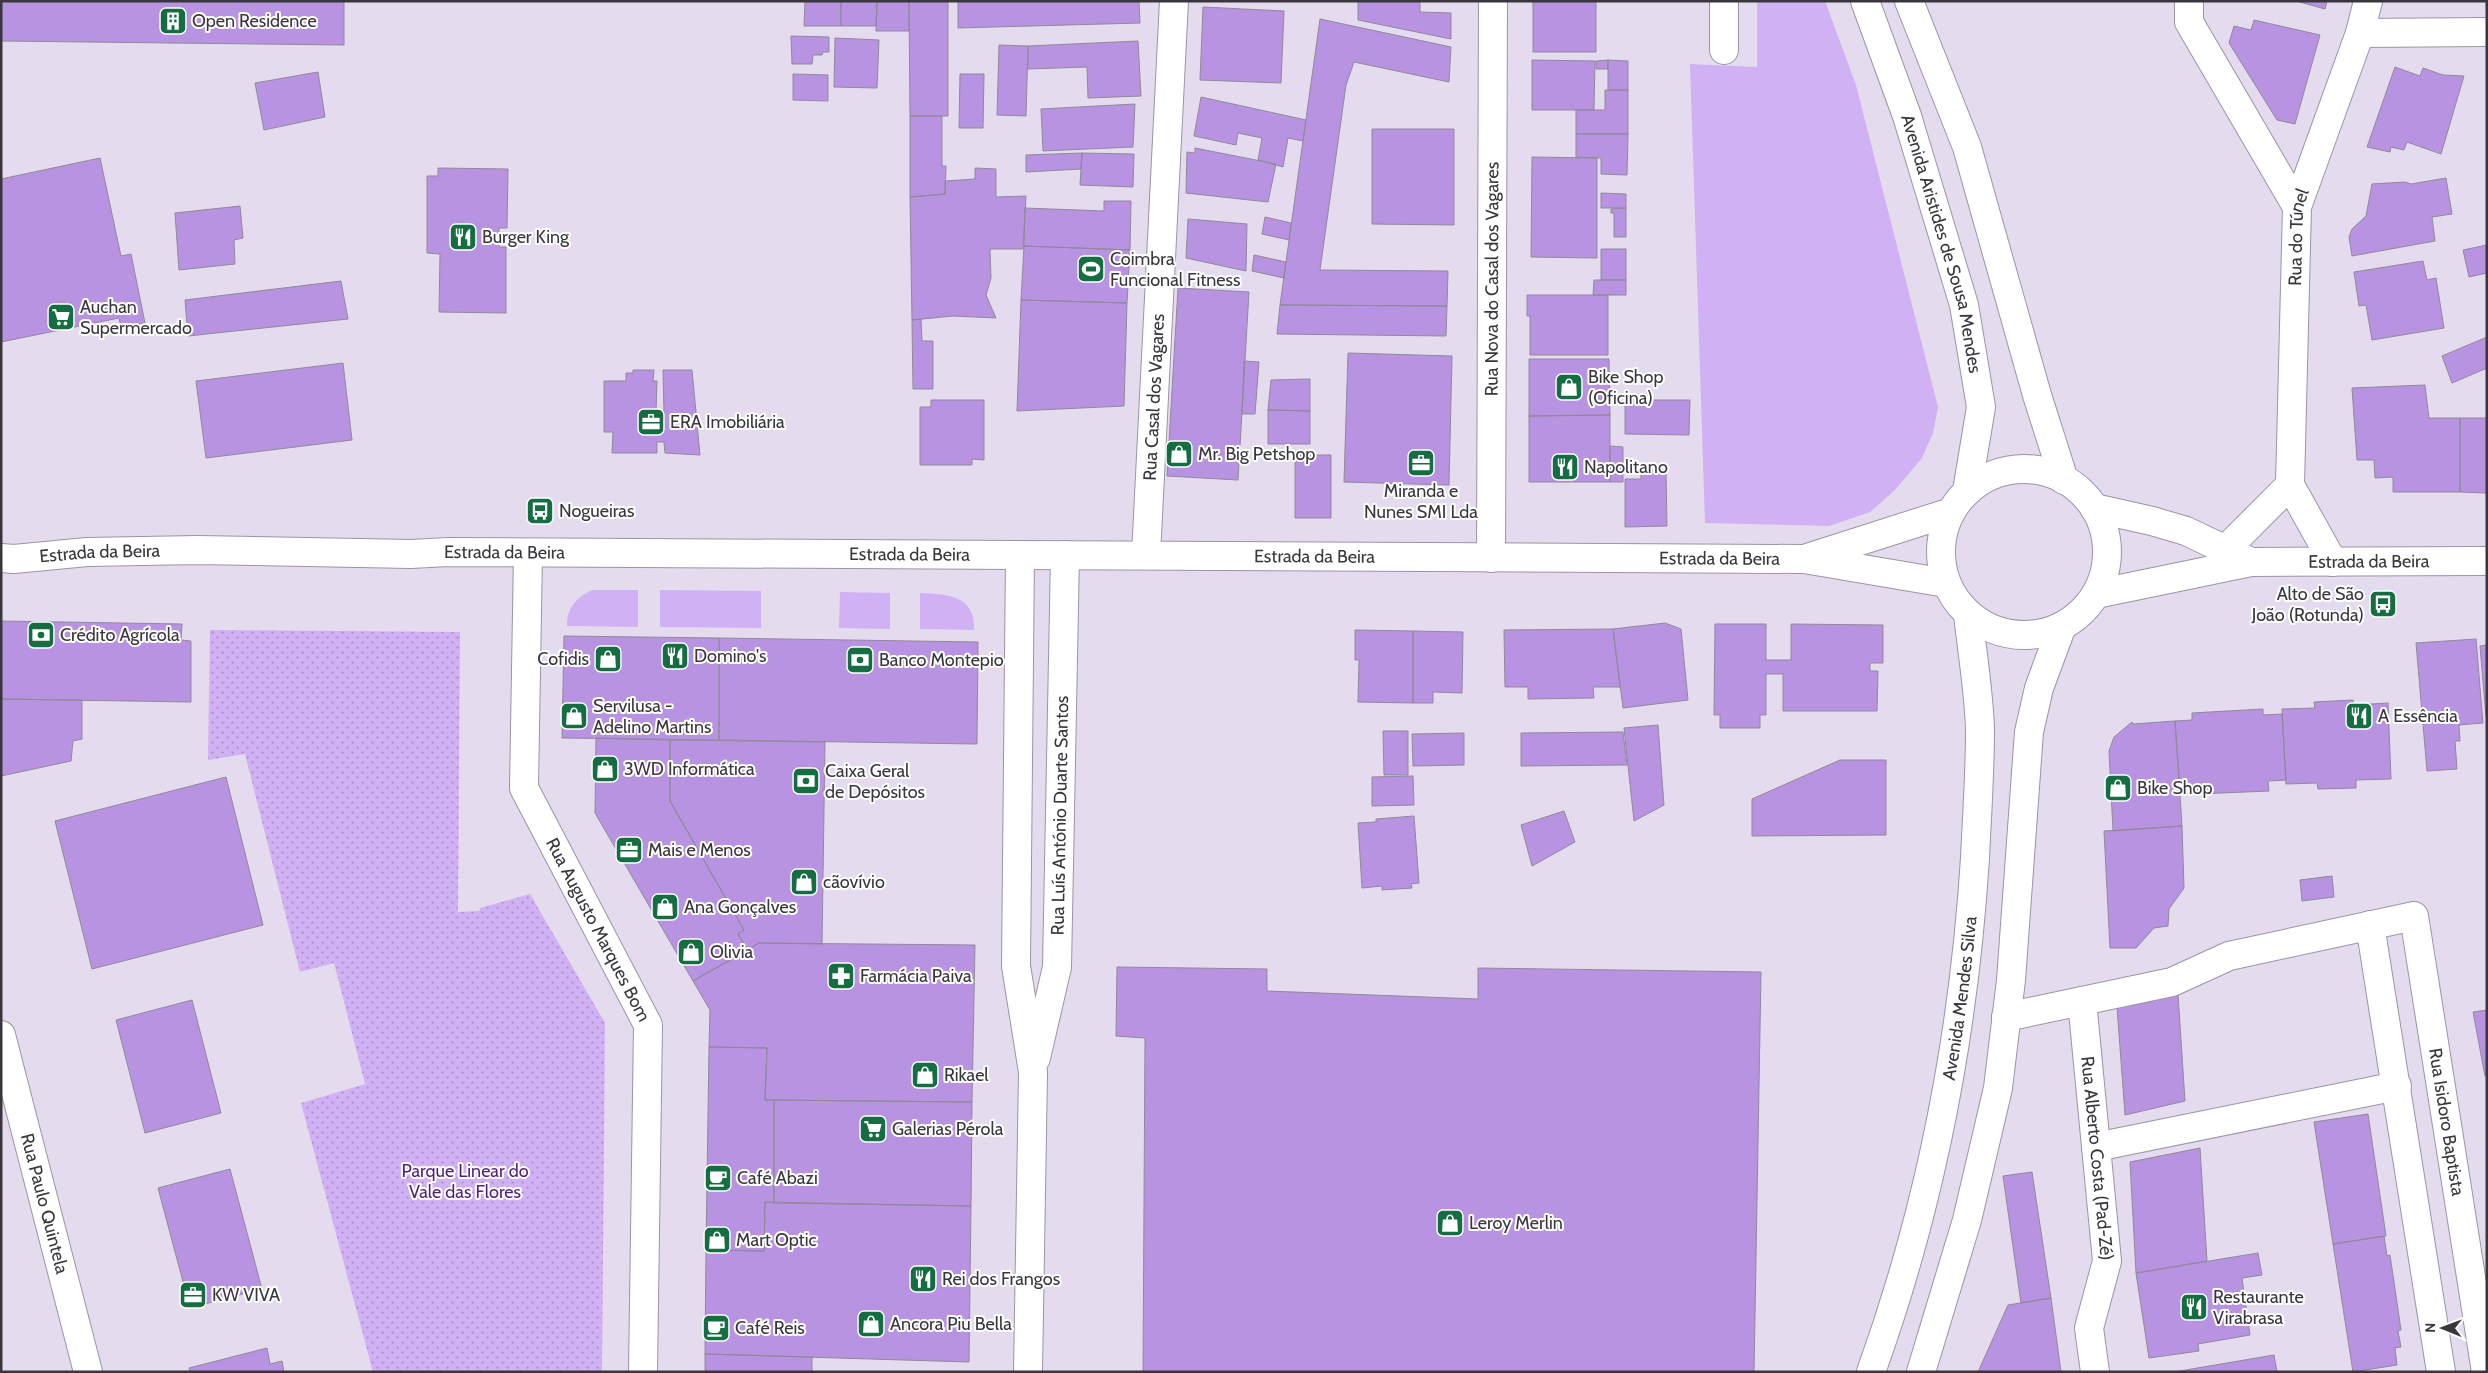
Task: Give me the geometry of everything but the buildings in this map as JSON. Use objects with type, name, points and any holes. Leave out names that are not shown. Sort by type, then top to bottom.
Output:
[{"type":"street","name":"Rua Casal dos Vagares","points":[[1146,556],[1174,1]]},
{"type":"street","name":"Rua Nova do Casal dos Vagares","points":[[1491,558],[1493,1]]},
{"type":"street","points":[[1724,1],[1724,50]]},
{"type":"street","name":"Avenida Aristides de Sousa Mendes","points":[[1866,1],[1907,116],[1964,305],[1981,407],[1967,491]]},
{"type":"street","points":[[1909,1],[1966,147],[2037,395],[2064,480]]},
{"type":"street","points":[[2189,1],[2189,22],[2297,207]]},
{"type":"street","name":"Rua do Túnel","points":[[2290,485],[2297,207],[2360,33],[2368,1]]},
{"type":"street","points":[[2360,33],[2487,32]]},
{"type":"street","points":[[2014,470],[2040,470],[2064,480],[2081,492],[2094,508],[2103,528],[2106,551],[2104,573],[2096,594],[2081,612],[2062,626],[2038,634],[2013,635],[1989,628],[1968,614],[1956,600],[1946,583],[1941,560],[1943,535],[1951,512],[1967,491],[1989,477],[2014,470]]},
{"type":"street","points":[[2225,550],[2290,485],[2333,562]]},
{"type":"street","points":[[2094,508],[2186,531],[2251,562]]},
{"type":"street","name":"Estrada da Beira","points":[[1804,559],[1951,512]]},
{"type":"street","name":"Estrada da Beira","points":[[6,561],[87,552],[197,550],[411,554],[528,552],[1804,559],[1946,583]]},
{"type":"street","name":"Rua Augusto Marques Bom","points":[[528,552],[524,788],[648,1025],[643,1372]]},
{"type":"street","name":"Rua Luís António Duarte Santos","points":[[1020,555],[1016,966],[1033,1072],[1028,1372]]},
{"type":"street","name":"Rua Luís António Duarte Santos","points":[[1033,1072],[1057,968],[1066,555]]},
{"type":"street","name":"Estrada da Beira","points":[[2251,562],[2487,561]]},
{"type":"street","points":[[2096,594],[2251,562]]},
{"type":"street","name":"Avenida Mendes Silva","points":[[1871,1372],[1910,1257],[1940,1133],[1962,1002],[1971,914],[1980,738],[1968,614]]},
{"type":"street","points":[[1921,1372],[1950,1284],[1998,1088],[2019,885],[2029,732],[2039,688],[2062,626]]},
{"type":"street","name":"Rua Isidoro Baptista","points":[[2006,1017],[2172,982],[2229,956],[2414,916],[2486,1372]]},
{"type":"street","points":[[2370,925],[2441,1372]]},
{"type":"street","name":"Rua Alberto Costa (Pad-Zé)","points":[[2082,1001],[2107,1261],[2089,1328],[2095,1372]]},
{"type":"street","name":"Rua Paulo Quintela","points":[[1,1036],[88,1372]]},
{"type":"street","points":[[2096,1147],[2396,1086]]},
{"type":"green space","points":[[1757,1],[1825,1],[1856,85],[1938,407],[1933,433],[1922,458],[1895,490],[1870,512],[1829,526],[1705,523],[1690,64],[1757,67]]},
{"type":"green space","points":[[593,590],[638,590],[638,627],[567,626],[567,620],[574,604],[582,596]]},
{"type":"green space","points":[[660,590],[761,591],[761,628],[660,627]]},
{"type":"green space","points":[[840,592],[890,593],[890,629],[839,628]]},
{"type":"green space","points":[[920,593],[949,596],[965,603],[973,618],[974,630],[920,629]]},
{"type":"green space","name":"Parque Linear do Vale das Flores","points":[[210,630],[460,632],[458,912],[479,911],[480,908],[530,894],[605,1023],[602,1372],[373,1372],[301,1103],[365,1084],[334,963],[300,972],[245,754],[208,760]]},
{"type":"place","name":"Open Residence","points":[[173,21]]},
{"type":"place","name":"Burger King","points":[[463,237]]},
{"type":"place","name":"Coimbra Funcional Fitness","points":[[1091,269]]},
{"type":"place","name":"Auchan Supermercado","points":[[61,317]]},
{"type":"place","name":"Bike Shop (Oficina)","points":[[1569,387]]},
{"type":"place","name":"ERA Imobiliária","points":[[651,422]]},
{"type":"place","name":"Mr. Big Petshop","points":[[1179,454]]},
{"type":"place","name":"Miranda e Nunes SMI Lda","points":[[1421,463]]},
{"type":"place","name":"Napolitano","points":[[1565,467]]},
{"type":"place","name":"Nogueiras","points":[[540,511]]},
{"type":"place","name":"Alto de São João (Rotunda)","points":[[2383,604]]},
{"type":"place","name":"Crédito Agrícola","points":[[41,635]]},
{"type":"place","name":"Domino's","points":[[675,656]]},
{"type":"place","name":"Cofidis","points":[[608,659]]},
{"type":"place","name":"Banco Montepio","points":[[860,660]]},
{"type":"place","name":"Servilusa - Adelino Martins","points":[[574,716]]},
{"type":"place","name":"A Essência","points":[[2359,716]]},
{"type":"place","name":"3WD Informática","points":[[605,769]]},
{"type":"place","name":"Caixa Geral de Depósitos","points":[[806,781]]},
{"type":"place","name":"Bike Shop","points":[[2118,788]]},
{"type":"place","name":"Mais e Menos","points":[[629,850]]},
{"type":"place","name":"cãovívio","points":[[804,882]]},
{"type":"place","name":"Ana Gonçalves","points":[[665,907]]},
{"type":"place","name":"Olivia","points":[[691,952]]},
{"type":"place","name":"Farmácia Paiva","points":[[841,976]]},
{"type":"place","name":"Rikael","points":[[925,1075]]},
{"type":"place","name":"Galerias Pérola","points":[[873,1129]]},
{"type":"place","name":"Café Abazi","points":[[718,1178]]},
{"type":"place","name":"Leroy Merlin","points":[[1450,1223]]},
{"type":"place","name":"Mart Optic","points":[[717,1240]]},
{"type":"place","name":"Rei dos Frangos","points":[[923,1279]]},
{"type":"place","name":"KW VIVA","points":[[193,1295]]},
{"type":"place","name":"Restaurante Virabrasa","points":[[2194,1307]]},
{"type":"place","name":"Ancora Piu Bella","points":[[871,1324]]},
{"type":"place","name":"Café Reis","points":[[716,1328]]}]
